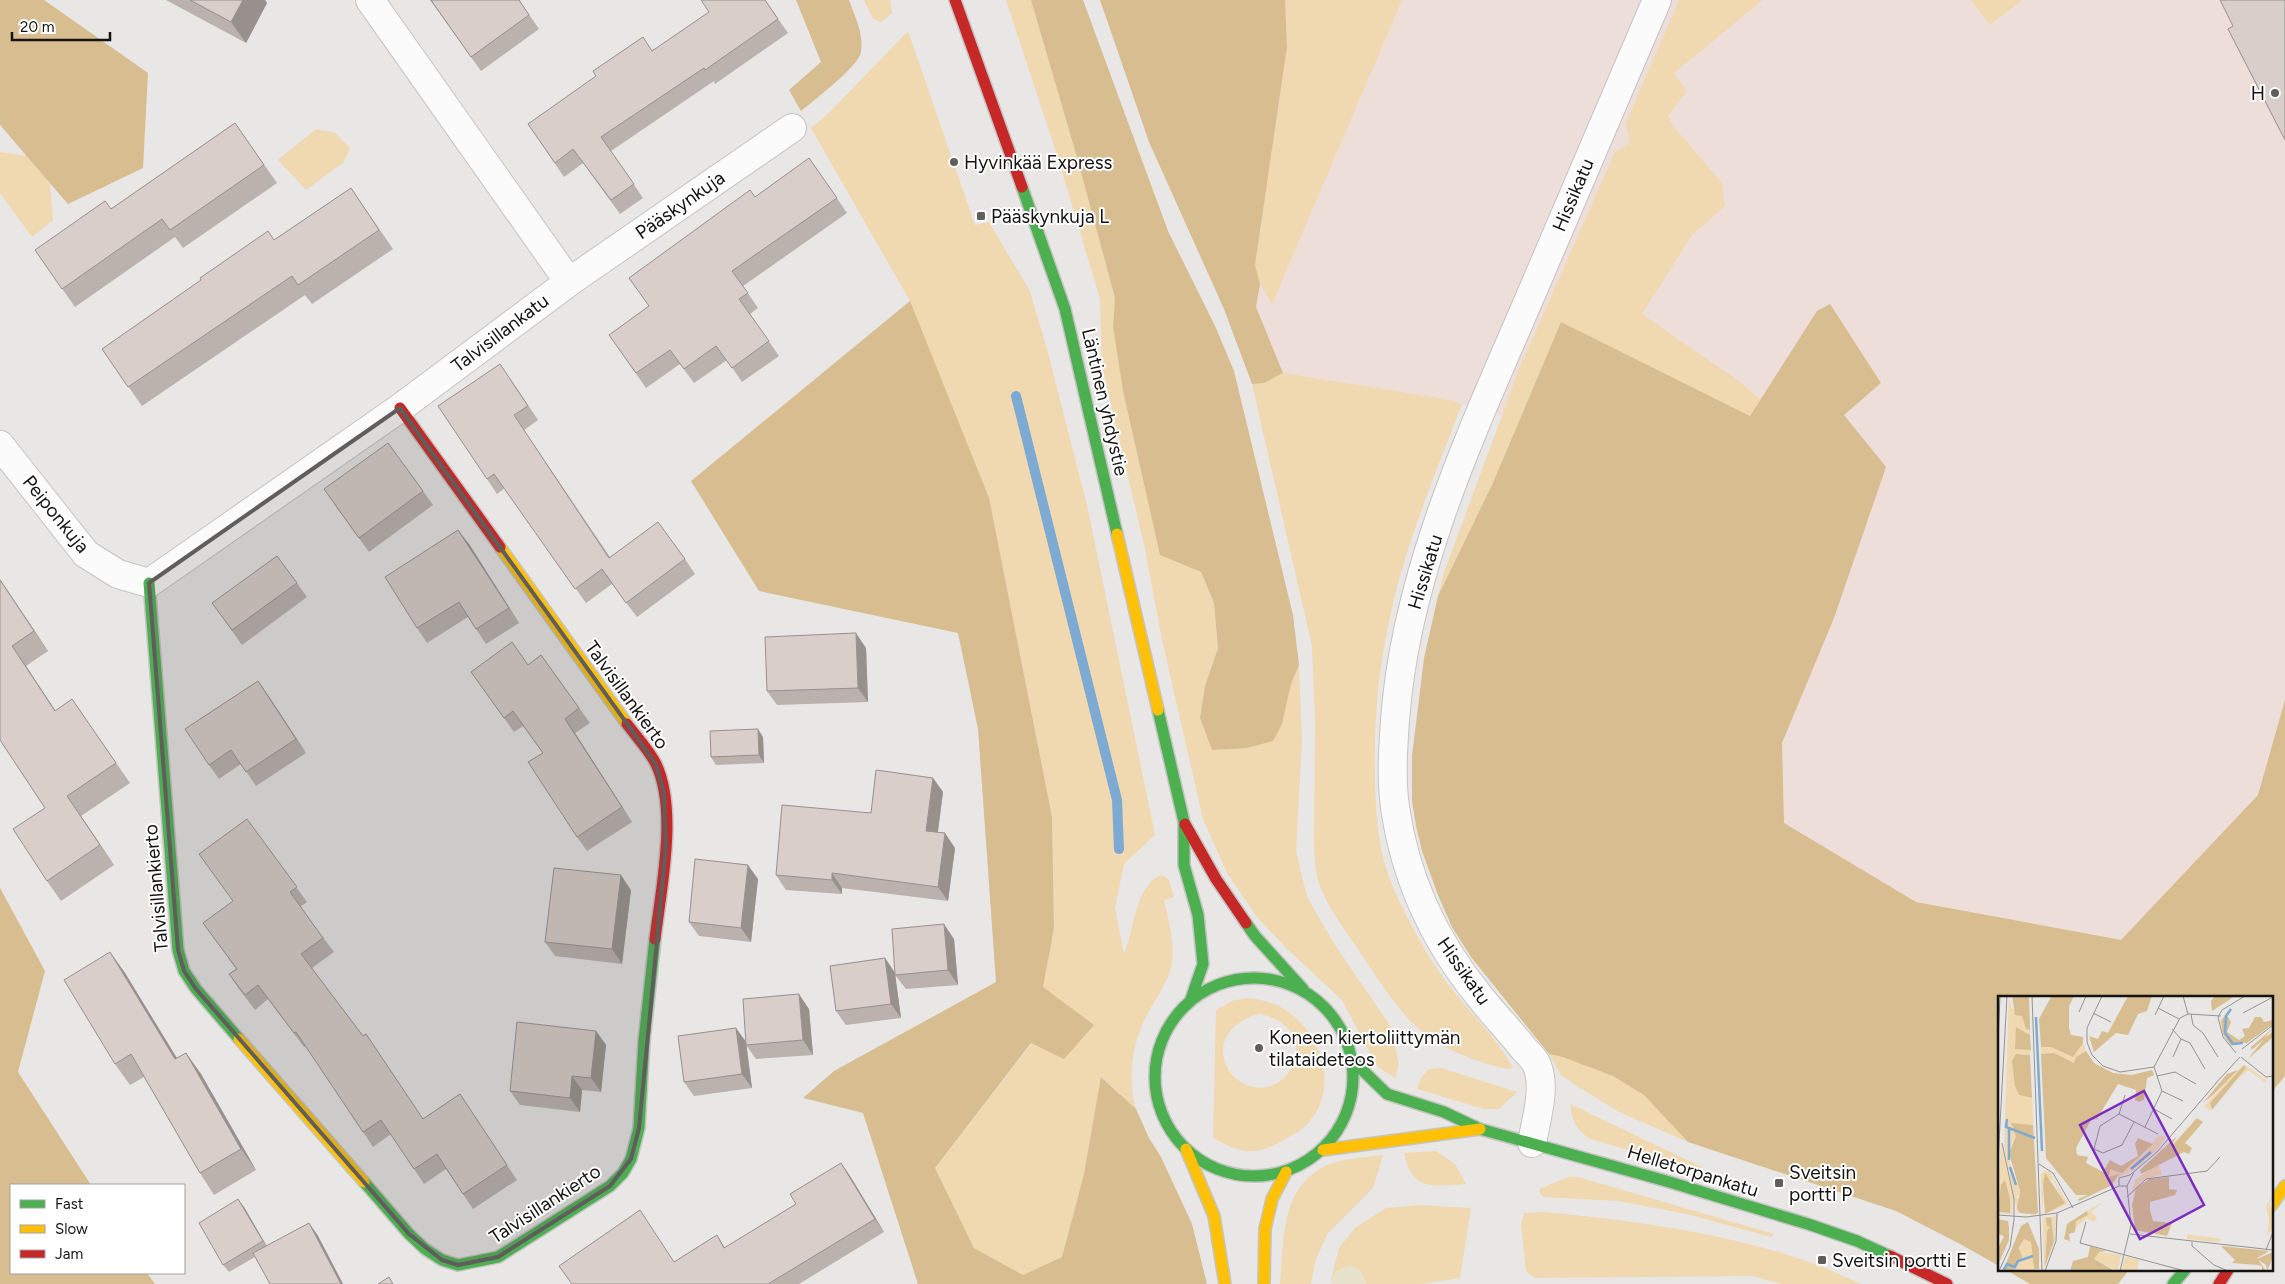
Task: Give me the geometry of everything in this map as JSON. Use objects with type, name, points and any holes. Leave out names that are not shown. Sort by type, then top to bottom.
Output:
[{"type":"street","name":"Talvisillankatu","points":[[149,582],[400,408],[569,282],[371,0]]},
{"type":"street","name":"Läntinen yhdystie","points":[[954,0],[1066,309],[1184,822],[1184,865],[1198,915],[1203,964],[1190,999]]},
{"type":"street","name":"Hissikatu","points":[[1532,1143],[1541,1086],[1536,1064],[1508,1028],[1480,997],[1447,951],[1420,903],[1404,853],[1394,805],[1393,753],[1397,702],[1404,650],[1417,593],[1448,497],[1489,392],[1657,0]]},
{"type":"street","name":"Pääskynkuja","points":[[569,282],[792,128]]},
{"type":"street","name":"Talvisillankierto","points":[[149,582],[177,941],[184,971],[209,1004],[409,1234],[425,1249],[442,1260],[458,1265],[498,1257],[610,1186],[623,1173],[631,1159],[638,1128],[644,1040],[666,848],[664,793],[656,764],[400,408]]},
{"type":"street","name":"Peiponkuja","points":[[0,445],[86,554],[118,574],[149,582]]},
{"type":"street","name":"Läntinen yhdystie","points":[[1184,822],[1216,879],[1255,936],[1305,992]]},
{"type":"street","points":[[1268,978],[1286,982],[1305,992],[1325,1010],[1341,1033],[1351,1059],[1353,1085],[1348,1108],[1338,1130],[1323,1150],[1307,1162],[1286,1172],[1243,1176],[1208,1165],[1186,1149],[1172,1133],[1162,1112],[1156,1092],[1155,1067],[1161,1043],[1175,1017],[1190,999],[1232,979],[1268,978]]},
{"type":"street","name":"Helletorpankatu","points":[[1351,1059],[1387,1094],[1444,1112],[1480,1129],[1666,1181],[1833,1233],[1906,1263],[1947,1284]]},
{"type":"street","name":"Helletorpankatu","points":[[1323,1150],[1480,1129]]},
{"type":"street","points":[[1186,1149],[1214,1216],[1222,1256],[1225,1284]]},
{"type":"street","points":[[1264,1284],[1265,1229],[1272,1199],[1286,1172]]},
{"type":"street","points":[[2272,1205],[2285,1186]]},
{"type":"street","points":[[2173,1284],[2183,1272]]},
{"type":"street","points":[[2219,1284],[2227,1272]]},
{"type":"highlighted area","points":[[400,408],[656,764],[664,793],[666,848],[639,1128],[631,1159],[610,1186],[498,1257],[458,1265],[442,1260],[409,1234],[196,989],[184,971],[178,950],[149,583]]},
{"type":"shaded area","points":[[0,0],[44,0],[148,73],[143,168],[68,204],[0,125]]},
{"type":"shaded area","points":[[796,0],[849,0],[862,45],[859,58],[853,65],[835,83],[801,111],[789,90],[821,62]]},
{"type":"shaded area","points":[[864,0],[890,0],[892,13],[882,22],[873,19]]},
{"type":"shaded area","points":[[1006,0],[1031,0],[1076,154],[1115,298],[1113,327],[1123,391],[1160,555],[1201,572],[1214,603],[1218,648],[1205,686],[1200,718],[1212,750],[1282,724],[1291,684],[1299,665],[1302,741],[1296,851],[1307,897],[1335,945],[1391,1027],[1399,1064],[1395,1078],[1379,1068],[1342,1000],[1288,950],[1257,917],[1227,873],[1203,819],[1162,640],[1145,549],[1102,366],[1100,299],[1057,155]]},
{"type":"shaded area","points":[[1031,0],[1083,0],[1168,231],[1216,328],[1234,371],[1293,615],[1299,665],[1291,684],[1282,724],[1273,741],[1247,748],[1212,750],[1200,718],[1205,686],[1218,648],[1214,603],[1201,572],[1160,555],[1123,391],[1113,327],[1115,298],[1076,154]]},
{"type":"shaded area","points":[[1100,0],[1285,0],[1287,47],[1255,265],[1260,284],[1256,307],[1283,373],[1264,383],[1252,384],[1224,309],[1149,142]]},
{"type":"shaded area","points":[[1140,0],[2285,0],[2285,1039],[2272,996],[1998,996],[1998,1179],[1533,425],[1445,399],[1283,373],[1256,307]]},
{"type":"shaded area","points":[[1285,0],[1402,0],[1272,304],[1260,284],[1255,265],[1287,47]]},
{"type":"shaded area","points":[[1679,0],[1763,0],[1674,73],[1687,91],[1668,116],[1674,127],[1722,183],[1725,206],[1692,235],[1642,314],[1743,384],[1760,400],[1750,416],[1561,322],[1492,485],[1438,596],[1443,575],[1520,367],[1615,152],[1630,143],[1626,123]]},
{"type":"shaded area","points":[[1971,0],[2022,0],[1990,25]]},
{"type":"shaded area","points":[[908,31],[975,225],[989,222],[1030,291],[1087,505],[1155,835],[1124,864],[1115,908],[1124,954],[1141,898],[1153,880],[1162,875],[1169,880],[1174,897],[1164,900],[1170,925],[1173,951],[1171,968],[1164,986],[1143,1024],[1135,1048],[1132,1085],[1136,1109],[1102,1077],[1084,1174],[1062,1257],[1023,1275],[974,1248],[935,1168],[1032,1043],[1054,928],[1052,817],[1026,687],[910,301],[811,128],[828,114]]},
{"type":"shaded area","points":[[316,129],[335,133],[350,148],[344,162],[306,190],[278,160]]},
{"type":"shaded area","points":[[0,152],[27,156],[50,183],[53,220],[32,237],[0,193]]},
{"type":"shaded area","points":[[910,301],[989,498],[1052,817],[1054,928],[1043,987],[1094,1025],[1064,1059],[1031,1043],[935,1168],[974,1248],[1023,1275],[1062,1257],[1084,1174],[1101,1077],[1136,1109],[1149,1138],[1161,1157],[1192,1224],[1207,1284],[918,1284],[863,1113],[803,1098],[834,1071],[996,982],[978,729],[958,633],[759,591],[691,481]]},
{"type":"shaded area","points":[[1830,304],[1881,383],[1844,415],[1886,467],[1834,618],[1782,743],[1784,823],[1916,902],[2121,940],[2258,795],[2285,700],[2285,1076],[2272,1092],[2272,996],[1998,996],[1998,1265],[1896,1211],[1688,1142],[1644,1095],[1613,1076],[1563,1057],[1549,1054],[1471,957],[1452,927],[1422,851],[1416,826],[1412,801],[1412,756],[1424,658],[1438,596],[1492,485],[1561,322],[1750,416],[1817,311]]},
{"type":"shaded area","points":[[1283,373],[1445,399],[1462,404],[1412,539],[1395,594],[1389,622],[1379,678],[1376,715],[1375,772],[1377,819],[1381,850],[1390,880],[1414,930],[1443,977],[1492,1037],[1513,1068],[1497,1067],[1466,1057],[1438,1043],[1418,1029],[1398,1007],[1380,982],[1326,900],[1319,882],[1315,866],[1314,848],[1315,720],[1312,646],[1252,384],[1264,383]]},
{"type":"shaded area","points":[[0,888],[45,971],[18,1072],[90,1184],[10,1184],[10,1274],[148,1274],[155,1284],[0,1284]]},
{"type":"shaded area","points":[[1246,998],[1260,1000],[1274,1004],[1292,1014],[1307,1030],[1314,1042],[1324,1069],[1322,1096],[1317,1110],[1309,1122],[1302,1129],[1284,1140],[1260,1150],[1239,1150],[1213,1138],[1216,1010],[1232,1001]],"holes":[[[1259,1014],[1280,1022],[1292,1034],[1296,1048],[1294,1063],[1286,1076],[1274,1085],[1259,1088],[1238,1080],[1228,1070],[1224,1057],[1223,1048],[1229,1033],[1242,1021]]]},
{"type":"shaded area","points":[[1549,1054],[1598,1069],[1623,1081],[1656,1105],[1688,1142],[1619,1112],[1577,1086],[1561,1075]]},
{"type":"shaded area","points":[[1441,1068],[1517,1092],[1499,1109],[1484,1109],[1417,1089],[1421,1078],[1429,1069]]},
{"type":"shaded area","points":[[1570,1104],[1702,1167],[1700,1171],[1590,1139],[1575,1124]]},
{"type":"shaded area","points":[[1436,1151],[1455,1164],[1466,1184],[1426,1184],[1413,1175],[1404,1153]]},
{"type":"shaded area","points":[[1383,1155],[1373,1188],[1328,1233],[1316,1259],[1311,1284],[1280,1284],[1287,1218],[1299,1189],[1309,1177],[1330,1164]]},
{"type":"shaded area","points":[[1569,1177],[1578,1177],[1774,1234],[1771,1237],[1687,1214],[1618,1201],[1544,1197],[1541,1195],[1539,1189]]},
{"type":"shaded area","points":[[1419,1205],[1471,1208],[1460,1278],[1421,1284],[1366,1284],[1366,1282],[1336,1271],[1330,1284],[1339,1248],[1356,1227],[1386,1208]]},
{"type":"shaded area","points":[[1542,1212],[1610,1219],[1713,1236],[1812,1263],[1861,1284],[1782,1284],[1752,1276],[1534,1278],[1526,1271],[1521,1224],[1524,1213]]},
{"type":"shaded area","points":[[2009,1272],[2127,1272],[2118,1284],[2030,1284]]},
{"type":"sand","points":[[1350,1265],[1361,1271],[1366,1284],[1331,1284],[1336,1271]]},
{"type":"building","points":[[190,0],[243,0],[231,22]]},
{"type":"building","points":[[431,0],[519,0],[529,15],[471,57]]},
{"type":"building","points":[[701,0],[765,0],[778,19],[705,70],[704,68],[601,137],[634,184],[611,200],[573,149],[555,163],[528,124],[596,76],[593,71],[643,37],[652,51],[709,12]]},
{"type":"building","name":"H","points":[[2220,0],[2285,0],[2285,140],[2228,29],[2233,26]]},
{"type":"building","points":[[235,123],[264,165],[170,230],[162,219],[62,289],[35,250],[105,201],[111,209]]},
{"type":"building","points":[[809,158],[837,198],[732,271],[748,293],[739,299],[769,341],[732,368],[716,346],[684,369],[670,350],[636,373],[609,335],[649,306],[629,278],[750,190],[755,197]]},
{"type":"building","points":[[351,188],[379,230],[298,285],[292,276],[128,387],[102,349],[268,231],[274,240]]},
{"type":"building","points":[[500,364],[528,406],[514,415],[609,558],[658,522],[685,559],[626,603],[602,569],[575,589],[494,474],[487,479],[438,406]]},
{"type":"building","points":[[388,443],[423,491],[359,538],[324,489]]},
{"type":"building","points":[[458,530],[509,608],[476,629],[459,602],[417,628],[385,577]]},
{"type":"building","points":[[277,556],[297,583],[232,630],[212,603]]},
{"type":"building","points":[[0,580],[34,631],[12,646],[55,711],[72,699],[116,763],[67,796],[100,845],[47,881],[13,829],[45,808],[0,740]]},
{"type":"building","points":[[856,633],[858,688],[767,691],[765,637]]},
{"type":"building","points":[[512,642],[528,665],[541,655],[579,708],[565,719],[622,807],[577,837],[528,762],[543,753],[513,711],[504,718],[471,672]]},
{"type":"building","points":[[258,681],[296,739],[246,772],[231,750],[209,765],[185,729]]},
{"type":"building","points":[[758,729],[759,755],[711,757],[710,731]]},
{"type":"building","points":[[876,770],[933,778],[926,831],[945,833],[938,887],[832,873],[832,880],[776,875],[782,805],[871,813]]},
{"type":"building","points":[[247,819],[297,887],[290,892],[323,938],[301,954],[363,1036],[366,1034],[423,1119],[460,1094],[507,1165],[463,1194],[437,1154],[414,1169],[381,1120],[363,1132],[296,1032],[294,1033],[258,985],[245,995],[229,974],[237,969],[203,923],[233,901],[199,854]]},
{"type":"building","points":[[695,859],[748,865],[741,928],[689,922]]},
{"type":"building","points":[[554,868],[621,875],[612,949],[545,942]]},
{"type":"building","points":[[944,924],[948,970],[895,975],[892,929]]},
{"type":"building","points":[[110,952],[175,1059],[186,1053],[241,1149],[200,1173],[131,1054],[115,1064],[64,980]]},
{"type":"building","points":[[885,958],[891,1004],[836,1011],[830,966]]},
{"type":"building","points":[[799,994],[803,1040],[746,1045],[743,999]]},
{"type":"building","points":[[517,1022],[596,1031],[591,1078],[572,1076],[570,1098],[510,1091]]},
{"type":"building","points":[[736,1028],[742,1074],[684,1082],[678,1036]]},
{"type":"building","points":[[841,1163],[875,1219],[768,1284],[572,1284],[559,1266],[640,1210],[674,1262],[717,1235],[724,1248],[796,1204],[790,1194]]},
{"type":"building","points":[[238,1199],[263,1241],[223,1265],[199,1223]]},
{"type":"building","points":[[309,1223],[341,1284],[270,1284],[253,1253]]},
{"type":"building","points":[[389,1277],[393,1284],[378,1284]]},
{"type":"waterway","points":[[1016,396],[1117,800],[1119,849]]},
{"type":"traffic: fast","points":[[1022,187],[1065,309],[1117,534]]},
{"type":"traffic: fast","points":[[149,583],[178,950],[184,971],[196,989],[239,1039]]},
{"type":"traffic: fast","points":[[1158,710],[1184,822],[1184,865],[1198,915],[1203,964],[1191,999]]},
{"type":"traffic: fast","points":[[1246,923],[1255,936],[1303,989]]},
{"type":"traffic: fast","points":[[364,1182],[409,1234],[425,1249],[442,1260],[458,1265],[498,1257],[610,1186],[623,1173],[631,1159],[639,1128],[644,1041],[655,939]]},
{"type":"traffic: fast","points":[[1254,978],[1283,982],[1301,990],[1324,1007],[1341,1030],[1349,1048],[1353,1077],[1349,1106],[1341,1124],[1324,1147],[1301,1164],[1283,1172],[1254,1176],[1225,1172],[1207,1164],[1184,1147],[1167,1124],[1159,1106],[1155,1077],[1159,1048],[1167,1030],[1184,1007],[1207,990],[1225,982],[1254,978]]},
{"type":"traffic: fast","points":[[1351,1059],[1387,1094],[1444,1112],[1480,1129],[1666,1181],[1808,1224],[1857,1241],[1890,1256]]},
{"type":"traffic: fast","points":[[2173,1284],[2183,1272]]},
{"type":"traffic: slow","points":[[1117,534],[1158,710]]},
{"type":"traffic: slow","points":[[500,547],[627,724]]},
{"type":"traffic: slow","points":[[239,1039],[364,1182]]},
{"type":"traffic: slow","points":[[1323,1150],[1480,1129]]},
{"type":"traffic: slow","points":[[1186,1149],[1214,1216],[1225,1284]]},
{"type":"traffic: slow","points":[[1264,1284],[1265,1229],[1272,1199],[1286,1172]]},
{"type":"traffic: slow","points":[[2272,1205],[2285,1186]]},
{"type":"traffic: jam","points":[[955,0],[1022,187]]},
{"type":"traffic: jam","points":[[400,408],[500,547]]},
{"type":"traffic: jam","points":[[627,724],[656,764],[663,783],[666,804],[666,850],[655,939]]},
{"type":"traffic: jam","points":[[1185,824],[1216,879],[1246,923]]},
{"type":"traffic: jam","points":[[1890,1256],[1947,1284]]},
{"type":"traffic: jam","points":[[2219,1284],[2227,1272]]},
{"type":"place","name":"H","points":[[2275,93]]},
{"type":"place","name":"Hyvinkää Express","points":[[954,162]]},
{"type":"place","name":"Pääskynkuja L","points":[[981,216]]},
{"type":"place","name":"Koneen kiertoliittymän tilataideteos","points":[[1259,1048]]},
{"type":"place","name":"Sveitsin portti P","points":[[1779,1183]]},
{"type":"place","name":"Sveitsin portti E","points":[[1822,1260]]}]
